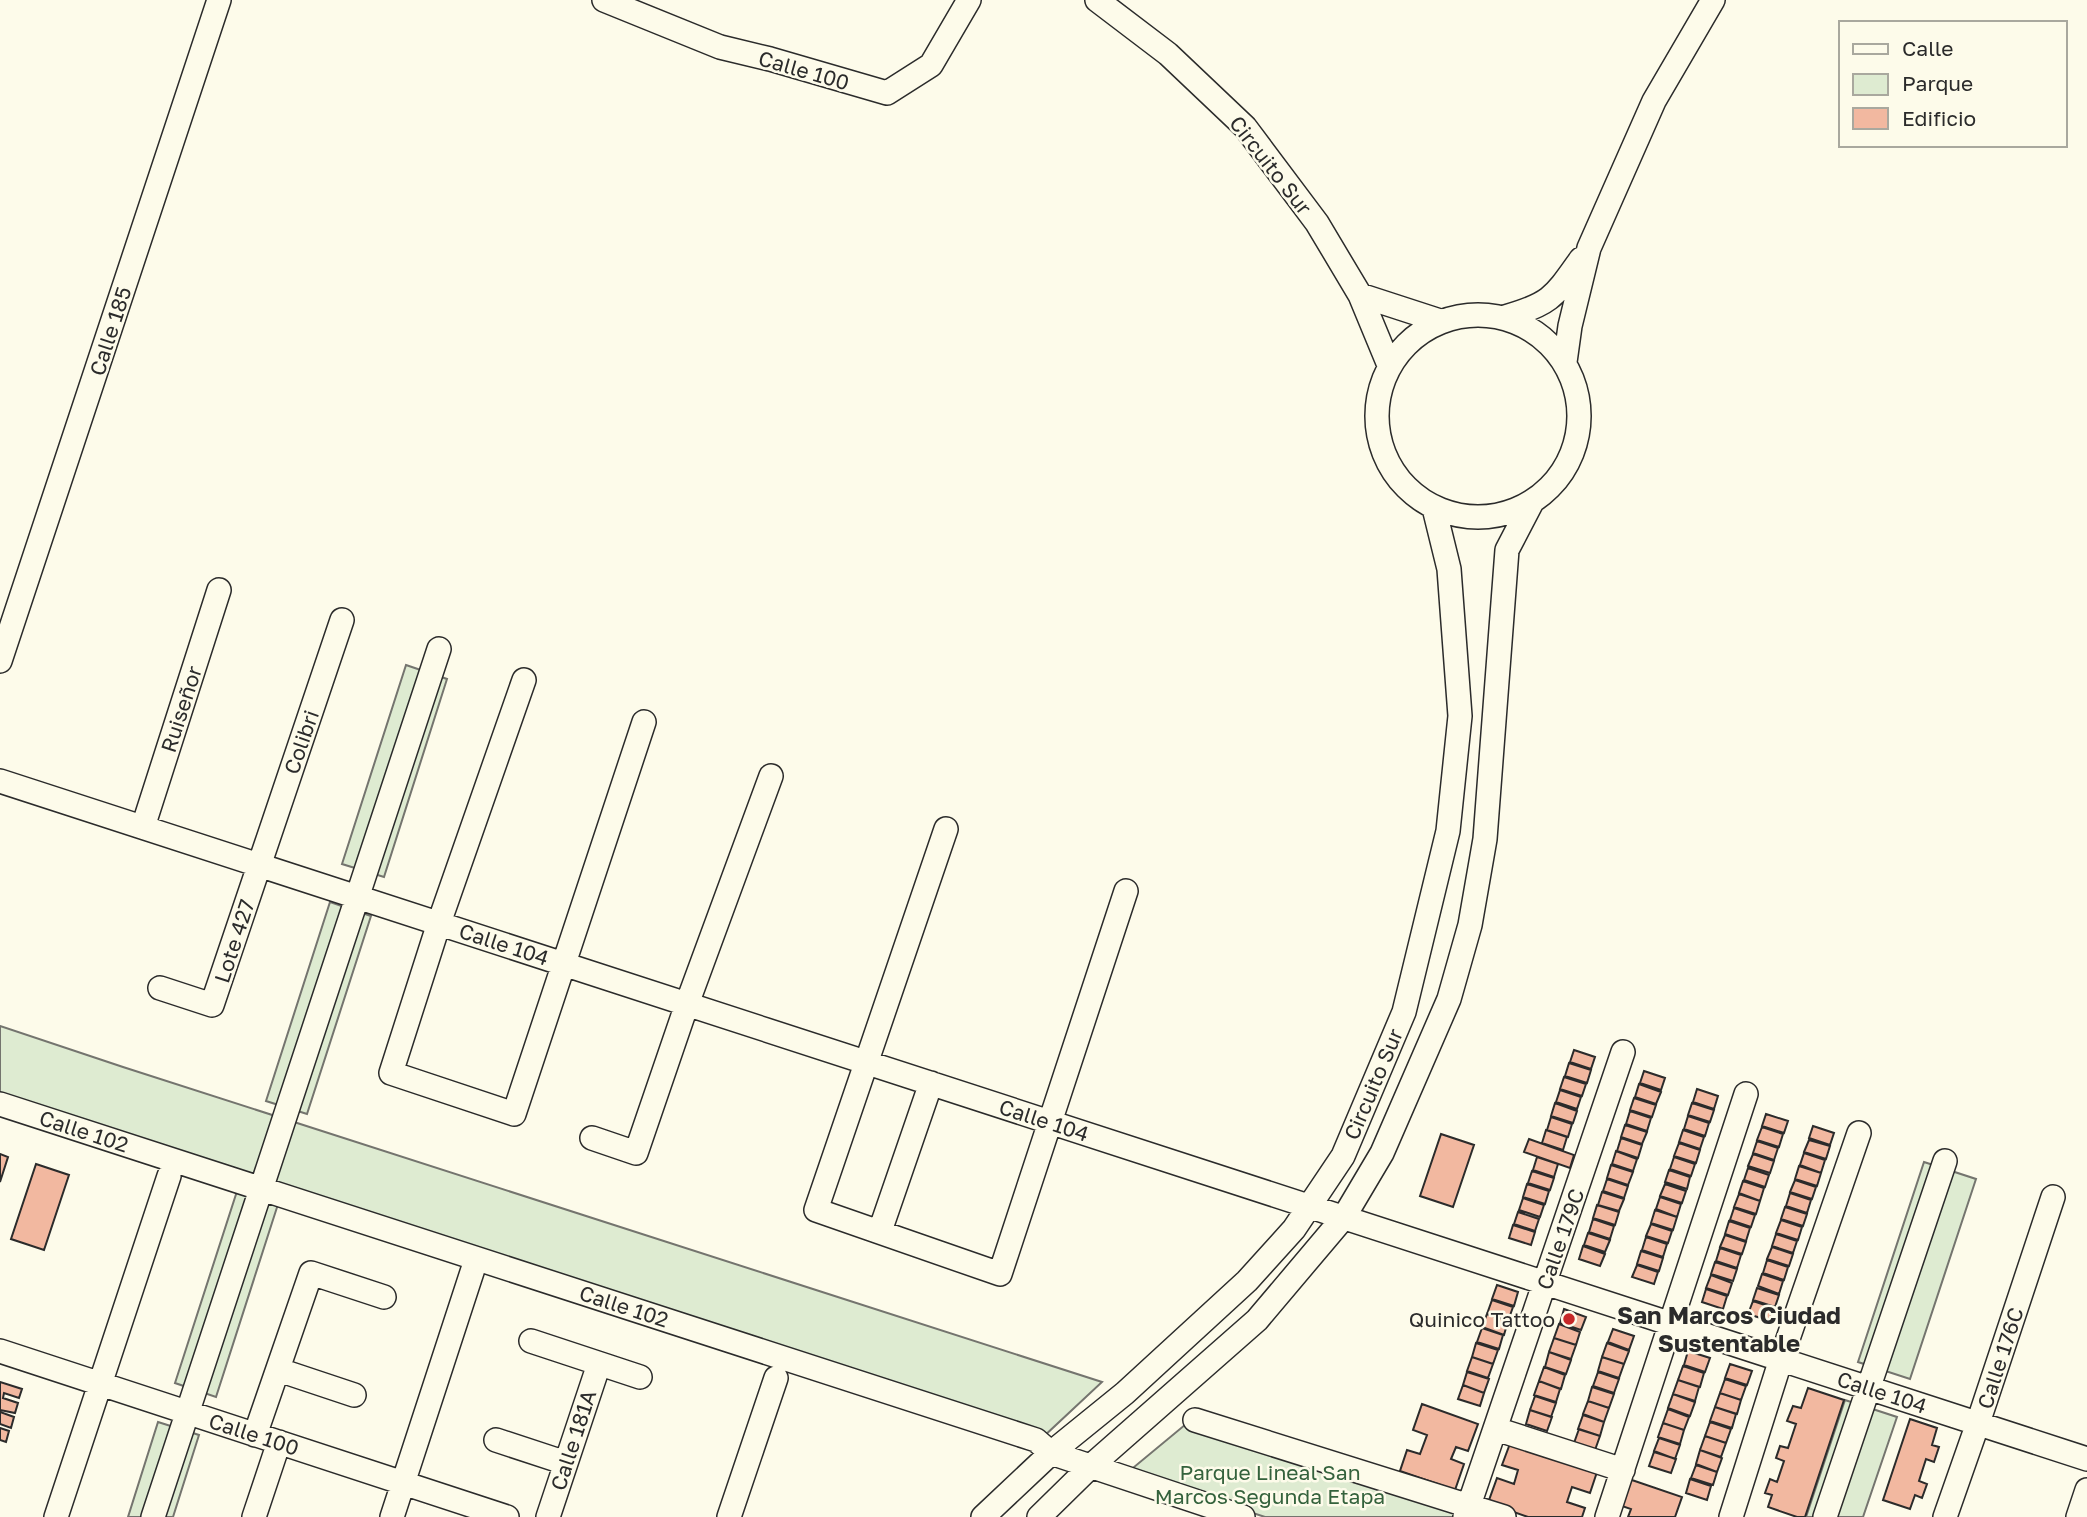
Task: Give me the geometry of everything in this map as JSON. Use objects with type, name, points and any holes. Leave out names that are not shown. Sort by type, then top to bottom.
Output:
[{"type":"street","name":"Calle 185","points":[[0,661],[219,0]]},
{"type":"street","name":"Calle 100","points":[[611,1],[720,47],[887,93],[931,65],[969,0]]},
{"type":"street","name":"Circuito Sur","points":[[1097,0],[1168,54],[1245,127],[1317,223],[1360,295],[1390,365]]},
{"type":"street","points":[[1565,362],[1570,326],[1589,248],[1654,101],[1713,0]]},
{"type":"street","points":[[1505,317],[1533,309],[1556,294],[1589,248]]},
{"type":"street","points":[[1360,295],[1440,321]]},
{"type":"street","points":[[1472,313],[1505,317],[1529,327],[1549,342],[1565,362],[1577,392],[1580,424],[1572,455],[1556,482],[1532,502],[1501,516],[1467,518],[1434,508],[1407,489],[1387,462],[1377,430],[1378,396],[1390,365],[1411,339],[1440,321],[1472,313]]},
{"type":"street","name":"Circuito Sur","points":[[1039,1517],[1091,1466],[1257,1320],[1344,1217],[1382,1153],[1444,1010],[1470,925],[1485,839],[1507,550],[1532,502]]},
{"type":"street","name":"Circuito Sur","points":[[983,1517],[1051,1453],[1125,1393],[1247,1281],[1294,1229],[1343,1156],[1404,1012],[1448,831],[1460,716],[1448,569],[1434,508]]},
{"type":"street","name":"Ruiseñor","points":[[143,827],[219,590]]},
{"type":"street","name":"Colibri","points":[[259,865],[342,620]]},
{"type":"street","points":[[152,1517],[439,649]]},
{"type":"street","points":[[524,680],[439,923],[391,1073],[514,1114],[644,722]]},
{"type":"street","points":[[592,1138],[636,1153],[687,1004],[771,776]]},
{"type":"street","name":"Calle 104","points":[[0,781],[2087,1459]]},
{"type":"street","points":[[946,829],[816,1210],[1000,1274],[1126,891]]},
{"type":"street","name":"Lote 427","points":[[160,988],[212,1005],[259,865]]},
{"type":"street","name":"Calle 179C","points":[[1467,1511],[1623,1052]]},
{"type":"street","points":[[880,1231],[931,1083]]},
{"type":"street","points":[[1608,1517],[1746,1094]]},
{"type":"street","name":"Calle 102","points":[[0,1104],[1036,1440],[1051,1453],[1243,1517]]},
{"type":"street","points":[[1731,1517],[1781,1359],[1859,1132]]},
{"type":"street","points":[[1825,1517],[1945,1161]]},
{"type":"street","points":[[56,1517],[169,1176]]},
{"type":"street","name":"Calle 176C","points":[[1945,1517],[2053,1198]]},
{"type":"street","points":[[391,1517],[473,1269]]},
{"type":"street","points":[[255,1435],[311,1273],[384,1297]]},
{"type":"street","points":[[531,1341],[640,1377]]},
{"type":"street","name":"Calle 100","points":[[0,1352],[507,1517]]},
{"type":"street","name":"Calle 181A","points":[[548,1517],[599,1364]]},
{"type":"street","points":[[279,1370],[354,1395]]},
{"type":"street","points":[[729,1517],[776,1378]]},
{"type":"street","points":[[1195,1419],[1467,1511],[1504,1517]]},
{"type":"street","points":[[1496,1429],[1623,1471]]},
{"type":"street","points":[[496,1440],[566,1463]]},
{"type":"street","points":[[254,1517],[279,1443]]},
{"type":"street","points":[[2078,1517],[2087,1490]]},
{"type":"green space","points":[[406,665],[447,679],[384,877],[342,864]]},
{"type":"green space","points":[[330,902],[371,916],[307,1114],[266,1101]]},
{"type":"green space","points":[[0,1026],[1102,1382],[1042,1438],[0,1098]]},
{"type":"green space","points":[[1924,1162],[1976,1179],[1910,1379],[1858,1362]]},
{"type":"green space","points":[[239,1185],[280,1198],[216,1397],[175,1383]]},
{"type":"green space","points":[[1845,1400],[1897,1417],[1863,1517],[1806,1517]]},
{"type":"green space","points":[[158,1422],[199,1435],[173,1517],[128,1517]]},
{"type":"green space","name":"Parque Lineal San Marcos Segunda Etapa","points":[[1186,1424],[1484,1517],[1265,1517],[1128,1472]]},
{"type":"building","points":[[1574,1050],[1595,1057],[1591,1069],[1570,1062]]},
{"type":"building","points":[[1569,1063],[1591,1070],[1587,1083],[1565,1076]]},
{"type":"building","points":[[1644,1071],[1665,1078],[1661,1090],[1640,1083]]},
{"type":"building","points":[[1564,1077],[1586,1084],[1582,1096],[1560,1089]]},
{"type":"building","points":[[1639,1084],[1661,1092],[1656,1104],[1635,1097]]},
{"type":"building","points":[[1697,1089],[1718,1096],[1714,1109],[1693,1102]]},
{"type":"building","points":[[1560,1090],[1581,1097],[1577,1109],[1556,1102]]},
{"type":"building","points":[[1634,1098],[1656,1105],[1652,1117],[1630,1110]]},
{"type":"building","points":[[1555,1103],[1577,1111],[1573,1123],[1551,1116]]},
{"type":"building","points":[[1692,1103],[1714,1110],[1710,1122],[1688,1115]]},
{"type":"building","points":[[1630,1111],[1651,1118],[1647,1131],[1626,1124]]},
{"type":"building","points":[[1766,1114],[1788,1121],[1784,1133],[1762,1126]]},
{"type":"building","points":[[1688,1116],[1709,1123],[1705,1136],[1684,1129]]},
{"type":"building","points":[[1551,1117],[1572,1124],[1568,1137],[1547,1130]]},
{"type":"building","points":[[1625,1125],[1647,1132],[1642,1144],[1621,1137]]},
{"type":"building","points":[[1813,1126],[1834,1133],[1830,1145],[1809,1138]]},
{"type":"building","points":[[1762,1127],[1783,1134],[1779,1147],[1757,1140]]},
{"type":"building","points":[[1546,1130],[1567,1137],[1563,1150],[1542,1143]]},
{"type":"building","points":[[1683,1130],[1704,1137],[1700,1149],[1679,1142]]},
{"type":"building","points":[[1441,1134],[1474,1145],[1453,1207],[1420,1196]]},
{"type":"building","points":[[1621,1138],[1642,1145],[1638,1158],[1617,1151]]},
{"type":"building","points":[[1529,1139],[1574,1155],[1570,1168],[1524,1152]]},
{"type":"building","points":[[1809,1140],[1830,1146],[1826,1159],[1804,1152]]},
{"type":"building","points":[[1757,1141],[1778,1148],[1774,1160],[1753,1153]]},
{"type":"building","points":[[1679,1143],[1700,1150],[1696,1163],[1674,1156]]},
{"type":"building","points":[[1616,1151],[1637,1159],[1633,1171],[1612,1164]]},
{"type":"building","points":[[1804,1153],[1825,1160],[1821,1173],[1800,1165]]},
{"type":"building","points":[[0,1154],[8,1157],[0,1182]]},
{"type":"building","points":[[1753,1154],[1774,1161],[1770,1173],[1748,1166]]},
{"type":"building","points":[[1537,1157],[1558,1164],[1554,1177],[1533,1170]]},
{"type":"building","points":[[1674,1157],[1695,1164],[1691,1176],[1670,1169]]},
{"type":"building","points":[[36,1164],[69,1175],[44,1250],[11,1239]]},
{"type":"building","points":[[1611,1165],[1633,1172],[1628,1185],[1607,1178]]},
{"type":"building","points":[[1799,1166],[1821,1173],[1817,1186],[1795,1179]]},
{"type":"building","points":[[1748,1168],[1769,1175],[1765,1187],[1744,1180]]},
{"type":"building","points":[[1669,1170],[1690,1177],[1687,1189],[1665,1182]]},
{"type":"building","points":[[1532,1171],[1554,1178],[1550,1190],[1528,1183]]},
{"type":"building","points":[[1607,1179],[1628,1186],[1624,1198],[1603,1191]]},
{"type":"building","points":[[1795,1180],[1816,1187],[1812,1199],[1790,1192]]},
{"type":"building","points":[[1743,1181],[1764,1188],[1760,1201],[1739,1193]]},
{"type":"building","points":[[1527,1184],[1549,1191],[1545,1204],[1523,1197]]},
{"type":"building","points":[[1665,1184],[1686,1191],[1682,1203],[1660,1196]]},
{"type":"building","points":[[1602,1192],[1624,1199],[1619,1211],[1598,1205]]},
{"type":"building","points":[[1790,1193],[1811,1200],[1807,1213],[1786,1206]]},
{"type":"building","points":[[1739,1194],[1760,1201],[1756,1214],[1734,1207]]},
{"type":"building","points":[[1660,1197],[1681,1204],[1677,1217],[1656,1209]]},
{"type":"building","points":[[1523,1198],[1544,1205],[1540,1217],[1519,1210]]},
{"type":"building","points":[[1597,1205],[1619,1212],[1615,1225],[1593,1218]]},
{"type":"building","points":[[1785,1207],[1807,1214],[1803,1226],[1781,1219]]},
{"type":"building","points":[[1734,1208],[1755,1215],[1751,1227],[1730,1220]]},
{"type":"building","points":[[1655,1210],[1677,1217],[1673,1230],[1651,1223]]},
{"type":"building","points":[[1518,1212],[1539,1219],[1535,1231],[1514,1224]]},
{"type":"building","points":[[1593,1219],[1614,1226],[1610,1239],[1589,1232]]},
{"type":"building","points":[[1781,1220],[1802,1227],[1798,1240],[1776,1233]]},
{"type":"building","points":[[1729,1221],[1750,1228],[1746,1241],[1725,1234]]},
{"type":"building","points":[[1651,1224],[1672,1231],[1668,1243],[1646,1236]]},
{"type":"building","points":[[1513,1225],[1535,1232],[1531,1245],[1509,1238]]},
{"type":"building","points":[[1588,1233],[1610,1240],[1605,1252],[1584,1245]]},
{"type":"building","points":[[1776,1234],[1797,1241],[1793,1253],[1772,1246]]},
{"type":"building","points":[[1725,1235],[1746,1242],[1742,1254],[1720,1247]]},
{"type":"building","points":[[1646,1237],[1667,1244],[1663,1257],[1642,1250]]},
{"type":"building","points":[[1583,1246],[1605,1254],[1600,1266],[1579,1259]]},
{"type":"building","points":[[1772,1247],[1793,1254],[1789,1266],[1767,1259]]},
{"type":"building","points":[[1720,1248],[1741,1255],[1737,1268],[1716,1261]]},
{"type":"building","points":[[1641,1251],[1663,1258],[1659,1271],[1637,1264]]},
{"type":"building","points":[[1767,1260],[1788,1267],[1784,1280],[1763,1273]]},
{"type":"building","points":[[1715,1262],[1737,1269],[1733,1281],[1711,1274]]},
{"type":"building","points":[[1637,1265],[1658,1272],[1654,1284],[1632,1277]]},
{"type":"building","points":[[1762,1274],[1783,1281],[1779,1294],[1758,1286]]},
{"type":"building","points":[[1711,1275],[1732,1283],[1728,1295],[1706,1288]]},
{"type":"building","points":[[1497,1285],[1518,1292],[1514,1306],[1492,1299]]},
{"type":"building","points":[[1757,1288],[1779,1295],[1775,1307],[1753,1300]]},
{"type":"building","points":[[1706,1289],[1727,1296],[1723,1309],[1702,1302]]},
{"type":"building","points":[[1492,1300],[1513,1307],[1508,1321],[1487,1314]]},
{"type":"building","points":[[1753,1301],[1774,1308],[1770,1321],[1748,1314]]},
{"type":"building","points":[[1564,1309],[1586,1317],[1581,1330],[1560,1323]]},
{"type":"building","points":[[1487,1314],[1508,1321],[1504,1335],[1482,1327]]},
{"type":"building","points":[[1559,1324],[1580,1332],[1576,1345],[1554,1338]]},
{"type":"building","points":[[1482,1328],[1503,1335],[1499,1349],[1477,1342]]},
{"type":"building","points":[[1613,1329],[1634,1336],[1629,1350],[1608,1342]]},
{"type":"building","points":[[1554,1338],[1576,1345],[1571,1359],[1549,1352]]},
{"type":"building","points":[[1476,1343],[1498,1350],[1493,1364],[1472,1357]]},
{"type":"building","points":[[1607,1343],[1629,1351],[1624,1364],[1602,1357]]},
{"type":"building","points":[[1688,1351],[1710,1358],[1705,1372],[1684,1365]]},
{"type":"building","points":[[1549,1352],[1571,1360],[1566,1374],[1545,1367]]},
{"type":"building","points":[[1472,1357],[1493,1364],[1488,1378],[1467,1371]]},
{"type":"building","points":[[1602,1357],[1624,1364],[1619,1378],[1598,1371]]},
{"type":"building","points":[[1730,1364],[1752,1371],[1747,1385],[1725,1378]]},
{"type":"building","points":[[1683,1366],[1704,1373],[1700,1387],[1678,1380]]},
{"type":"building","points":[[1544,1367],[1565,1375],[1561,1389],[1539,1381]]},
{"type":"building","points":[[1467,1372],[1489,1379],[1484,1393],[1463,1385]]},
{"type":"building","points":[[1598,1372],[1619,1379],[1614,1393],[1593,1386]]},
{"type":"building","points":[[1725,1379],[1746,1386],[1741,1400],[1720,1393]]},
{"type":"building","points":[[1678,1380],[1699,1387],[1695,1401],[1673,1394]]},
{"type":"building","points":[[1539,1381],[1560,1389],[1556,1402],[1534,1395]]},
{"type":"building","points":[[0,1382],[22,1389],[19,1398],[4,1393],[3,1398],[18,1403],[15,1413],[0,1410]]},
{"type":"building","points":[[1463,1385],[1484,1393],[1480,1406],[1458,1399]]},
{"type":"building","points":[[1592,1387],[1614,1394],[1609,1408],[1588,1401]]},
{"type":"building","points":[[1808,1388],[1844,1400],[1805,1517],[1797,1517],[1768,1507],[1772,1495],[1765,1493],[1770,1479],[1777,1482],[1784,1461],[1776,1458],[1780,1446],[1788,1448],[1796,1424],[1787,1421],[1793,1406],[1801,1408]]},
{"type":"building","points":[[1720,1393],[1741,1400],[1737,1414],[1715,1407]]},
{"type":"building","points":[[1673,1394],[1695,1402],[1690,1416],[1668,1408]]},
{"type":"building","points":[[1535,1396],[1556,1403],[1551,1417],[1530,1410]]},
{"type":"building","points":[[1588,1401],[1609,1408],[1604,1422],[1583,1414]]},
{"type":"building","points":[[1422,1404],[1478,1424],[1468,1451],[1456,1447],[1451,1459],[1464,1464],[1455,1490],[1400,1471],[1407,1450],[1420,1454],[1427,1435],[1413,1430]]},
{"type":"building","points":[[1715,1407],[1736,1414],[1732,1428],[1710,1421]]},
{"type":"building","points":[[1668,1409],[1689,1417],[1684,1430],[1663,1423]]},
{"type":"building","points":[[1530,1410],[1552,1417],[1547,1431],[1526,1424]]},
{"type":"building","points":[[0,1412],[14,1417],[11,1428],[0,1424]]},
{"type":"building","points":[[1583,1415],[1604,1422],[1600,1436],[1578,1429]]},
{"type":"building","points":[[1910,1419],[1937,1428],[1932,1445],[1939,1447],[1934,1462],[1926,1459],[1919,1481],[1927,1484],[1922,1498],[1915,1495],[1910,1509],[1883,1500]]},
{"type":"building","points":[[1710,1422],[1731,1429],[1726,1443],[1705,1436]]},
{"type":"building","points":[[1663,1423],[1684,1430],[1680,1444],[1658,1437]]},
{"type":"building","points":[[0,1428],[9,1431],[6,1442],[0,1440]]},
{"type":"building","points":[[1579,1429],[1600,1436],[1595,1450],[1574,1443]]},
{"type":"building","points":[[1705,1436],[1726,1443],[1721,1457],[1700,1450]]},
{"type":"building","points":[[1659,1438],[1680,1445],[1675,1459],[1654,1451]]},
{"type":"building","points":[[1511,1441],[1598,1469],[1590,1493],[1572,1487],[1567,1502],[1585,1508],[1582,1517],[1528,1517],[1488,1503],[1497,1478],[1514,1484],[1518,1470],[1502,1465]]},
{"type":"building","points":[[1700,1450],[1722,1458],[1717,1472],[1696,1464]]},
{"type":"building","points":[[1654,1452],[1676,1459],[1671,1473],[1649,1466]]},
{"type":"building","points":[[1696,1465],[1717,1472],[1713,1485],[1691,1478]]},
{"type":"building","points":[[1626,1478],[1682,1497],[1675,1517],[1628,1517],[1631,1509],[1616,1504]]},
{"type":"building","points":[[1690,1479],[1711,1486],[1707,1500],[1686,1493]]},
{"type":"place","name":"Quinico Tattoo","points":[[1569,1319]]},
{"type":"district","name":"San Marcos Ciudad Sustentable","points":[[1729,1328]]}]
